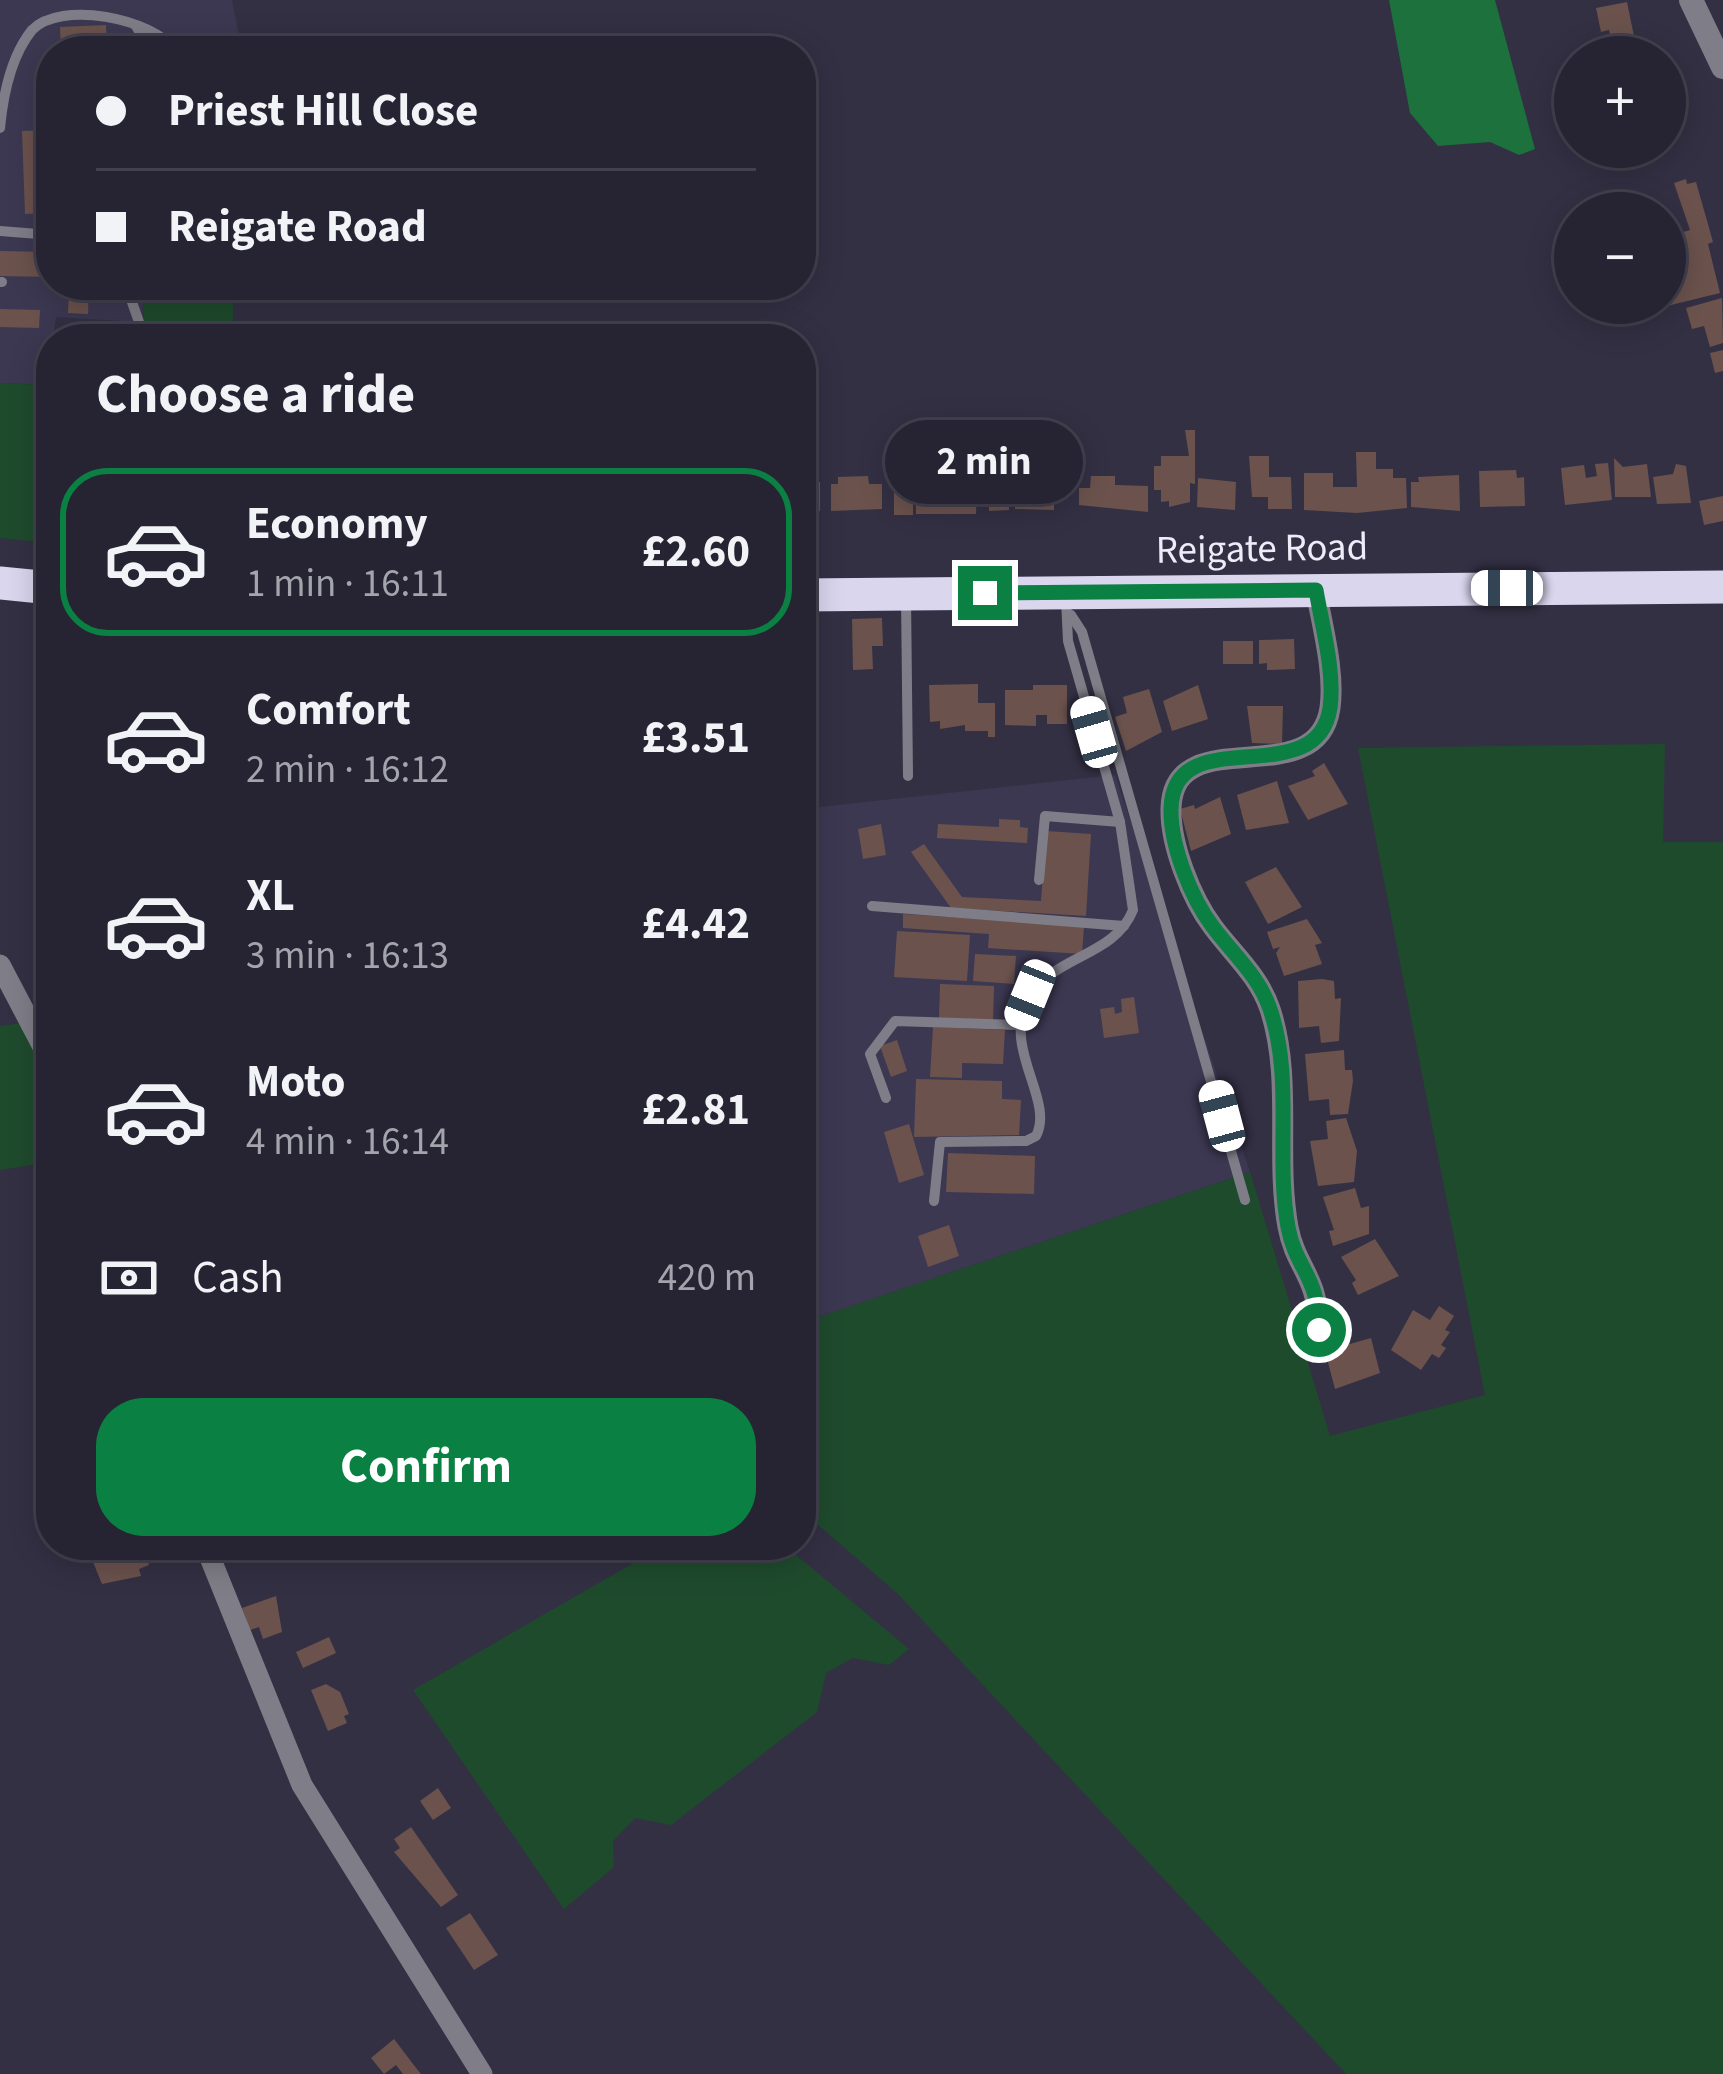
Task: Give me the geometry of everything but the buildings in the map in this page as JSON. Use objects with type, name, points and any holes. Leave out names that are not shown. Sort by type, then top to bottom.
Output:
[{"type":"highway","points":[[0,583],[36,587]]},
{"type":"highway","name":"Reigate Road","points":[[816,595],[1067,602],[1316,590],[1723,587]]},
{"type":"street","points":[[1690,0],[1722,64]]},
{"type":"street","points":[[1316,590],[1330,692],[1324,723],[1308,742],[1283,755],[1202,763],[1175,788],[1171,812],[1206,917],[1256,980],[1271,1011],[1281,1060],[1288,1230],[1320,1298],[1319,1330]]},
{"type":"street","points":[[0,965],[36,1033]]},
{"type":"street","points":[[211,1560],[302,1786],[482,2074]]},
{"type":"lane","points":[[0,128],[16,58],[34,28],[54,16],[130,19],[163,36]]},
{"type":"lane","points":[[130,19],[146,36]]},
{"type":"lane","points":[[0,231],[36,234]]},
{"type":"lane","points":[[131,300],[139,322]]},
{"type":"lane","points":[[906,594],[908,776]]},
{"type":"lane","points":[[934,1201],[940,1142],[1026,1141],[1041,1125],[1020,1051],[1020,1025],[1030,995],[1053,972],[1112,941],[1133,910],[1120,822],[1068,641],[1067,602]]},
{"type":"lane","points":[[1067,602],[1095,674],[1245,1201]]},
{"type":"lane","points":[[1039,880],[1045,816],[1120,822]]},
{"type":"lane","points":[[872,906],[1124,926]]},
{"type":"lane","points":[[886,1098],[870,1054],[895,1021],[1020,1025]]},
{"type":"shaded area","points":[[0,0],[232,0],[239,36],[36,36],[36,300],[144,300],[143,324],[56,317],[55,324],[36,324],[36,385],[0,383]]},
{"type":"shaded area","points":[[1115,775],[1250,1172],[816,1318],[816,807]]},
{"type":"green space","points":[[1389,0],[1495,0],[1535,149],[1519,155],[1490,142],[1438,146],[1410,113]]},
{"type":"green space","points":[[144,300],[233,300],[233,324],[143,324]]},
{"type":"green space","points":[[0,383],[36,385],[36,542],[0,538]]},
{"type":"green space","points":[[1665,744],[1663,842],[1723,842],[1723,2074],[1346,2074],[898,1594],[816,1523],[816,1318],[1250,1172],[1330,1436],[1485,1395],[1358,748]]},
{"type":"green space","points":[[23,1023],[36,1051],[36,1164],[0,1170],[0,1026]]},
{"type":"green space","points":[[639,1560],[802,1560],[909,1649],[889,1665],[853,1658],[826,1673],[817,1712],[671,1825],[635,1818],[613,1841],[614,1867],[564,1909],[413,1690]]},
{"type":"route","points":[[985,593],[1316,590],[1330,692],[1330,711],[1324,723],[1308,742],[1283,755],[1202,763],[1181,778],[1171,812],[1190,881],[1206,917],[1256,980],[1271,1011],[1281,1060],[1288,1230],[1320,1298],[1319,1330]]}]
